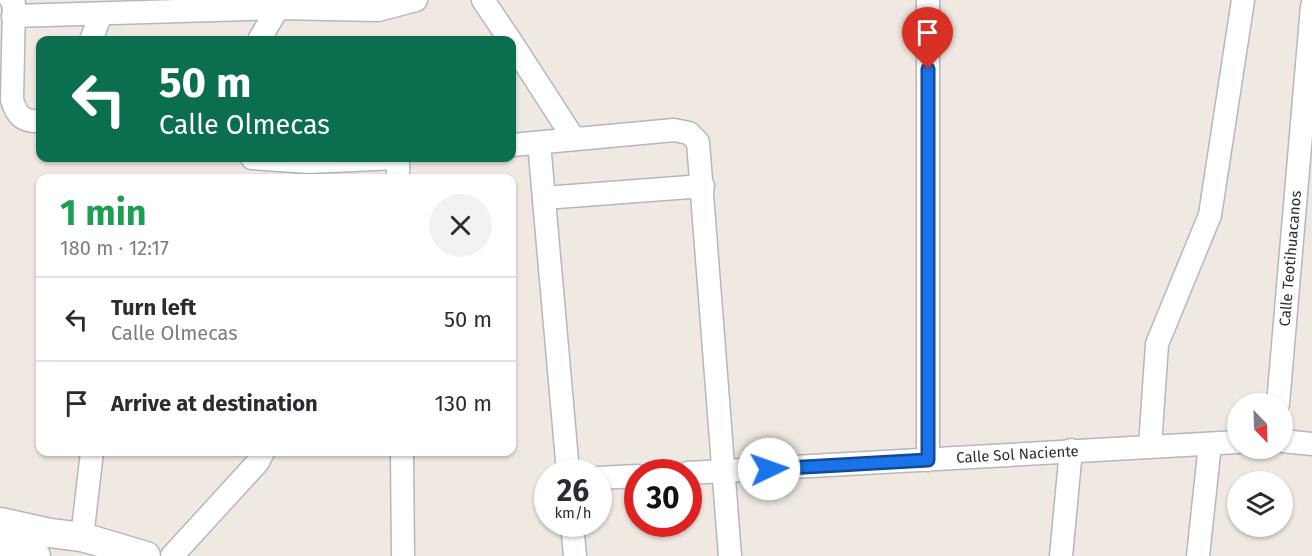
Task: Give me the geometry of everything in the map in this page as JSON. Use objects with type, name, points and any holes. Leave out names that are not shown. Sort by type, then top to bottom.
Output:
[{"type":"street","points":[[36,121],[28,121],[16,114],[12,100],[12,8],[101,14],[228,5],[278,9],[378,10],[416,0]]},
{"type":"street","points":[[483,0],[507,36]]},
{"type":"street","points":[[928,0],[928,460]]},
{"type":"street","points":[[1150,446],[1157,344],[1210,215],[1243,0]]},
{"type":"street","name":"Calle Teotihuacanos","points":[[1279,393],[1312,6]]},
{"type":"street","points":[[261,36],[278,9]]},
{"type":"street","points":[[93,36],[101,14]]},
{"type":"street","points":[[516,50],[574,139]]},
{"type":"street","points":[[516,145],[674,130],[689,133],[698,142],[730,556]]},
{"type":"street","points":[[539,142],[567,459]]},
{"type":"street","points":[[544,198],[703,186]]},
{"type":"street","points":[[1293,442],[1312,444]]},
{"type":"street","name":"Calle Sol Naciente","points":[[702,472],[1227,443]]},
{"type":"street","points":[[1198,556],[1210,444]]},
{"type":"street","points":[[1061,556],[1071,450]]},
{"type":"street","points":[[82,537],[92,456]]},
{"type":"street","points":[[171,556],[261,456]]},
{"type":"street","points":[[402,456],[403,556]]},
{"type":"street","points":[[0,522],[44,548]]},
{"type":"street","points":[[0,547],[44,548],[82,537],[146,556]]},
{"type":"street","points":[[573,537],[575,556]]},
{"type":"route","points":[[769,469],[928,460],[928,69]]}]
